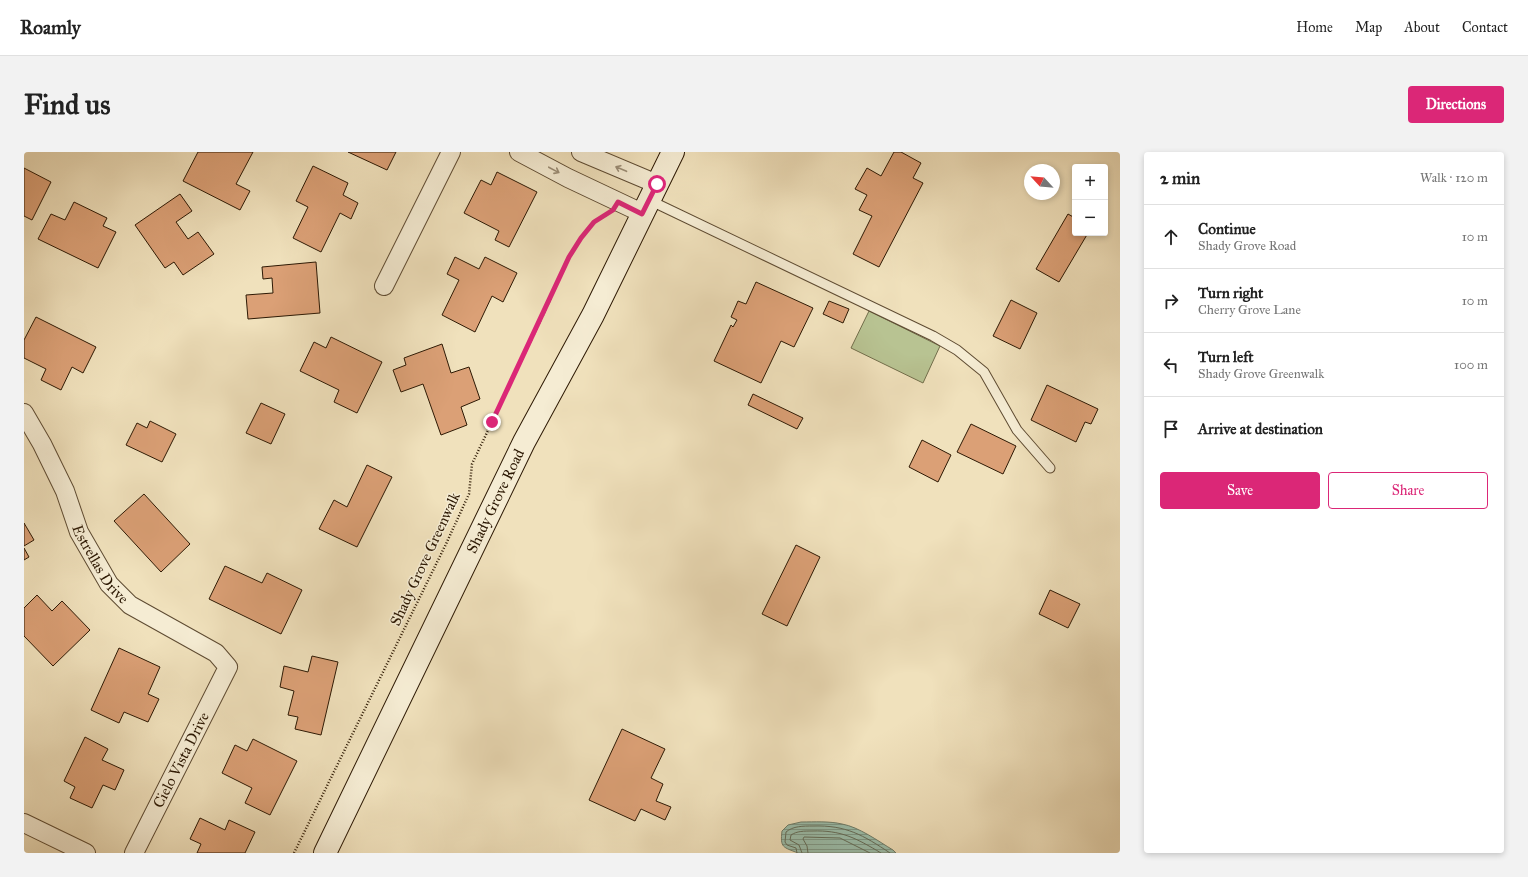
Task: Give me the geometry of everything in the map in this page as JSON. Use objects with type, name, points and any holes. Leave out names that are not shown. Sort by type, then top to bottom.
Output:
[{"type":"main road","name":"Shady Grove Road","points":[[325,853],[524,442],[593,314],[673,152]]},
{"type":"street","points":[[384,286],[451,152]]},
{"type":"street","points":[[519,152],[618,202],[649,199]]},
{"type":"street","points":[[581,152],[649,199]]},
{"type":"street","name":"Estrellas Drive","points":[[24,414],[42,444],[65,492],[79,532],[109,584],[130,605],[216,653],[228,667]]},
{"type":"street","name":"Cielo Vista Drive","points":[[134,853],[228,667]]},
{"type":"street","points":[[24,823],[86,853]]},
{"type":"lane","points":[[649,199],[933,336],[957,350],[984,372],[1017,430],[1050,468]]},
{"type":"path","name":"Shady Grove Greenwalk","points":[[294,853],[446,544],[469,494],[472,464],[569,257],[581,238],[594,222],[613,210],[618,202]]},
{"type":"shaded area","points":[[869,311],[940,346],[923,383],[851,348]]},
{"type":"water","points":[[801,822],[832,822],[855,828],[896,853],[798,853],[786,848],[782,844],[782,831],[788,825]]},
{"type":"building","points":[[198,152],[253,152],[236,184],[250,191],[240,210],[183,181]]},
{"type":"building","points":[[348,152],[396,152],[387,170]]},
{"type":"building","points":[[894,152],[901,152],[921,163],[913,178],[923,183],[879,267],[853,254],[872,216],[859,210],[867,195],[855,189],[867,168],[881,176]]},
{"type":"building","points":[[313,166],[348,183],[343,195],[358,203],[351,219],[340,213],[321,252],[293,238],[308,207],[296,201]]},
{"type":"building","points":[[24,168],[51,182],[32,220],[24,216]]},
{"type":"building","points":[[497,172],[537,192],[509,247],[495,240],[499,231],[464,213],[481,180],[491,185]]},
{"type":"building","points":[[180,194],[192,211],[176,222],[188,239],[198,232],[214,254],[183,275],[174,262],[165,268],[135,225]]},
{"type":"building","points":[[74,202],[107,218],[103,226],[116,232],[98,268],[38,239],[51,214],[65,220]]},
{"type":"building","points":[[1068,214],[1072,216],[1072,236],[1086,236],[1059,282],[1036,269]]},
{"type":"building","points":[[455,257],[479,269],[485,257],[517,273],[503,302],[492,296],[475,332],[442,315],[459,280],[447,274]]},
{"type":"building","points":[[316,262],[320,313],[248,319],[246,295],[273,293],[272,278],[263,279],[262,267]]},
{"type":"building","points":[[756,282],[813,308],[794,347],[781,341],[761,383],[714,361],[731,325],[733,327],[737,320],[731,317],[738,301],[746,304]]},
{"type":"building","points":[[1011,300],[1037,313],[1020,349],[993,336]]},
{"type":"building","points":[[829,301],[849,309],[843,323],[823,314]]},
{"type":"building","points":[[36,317],[96,347],[83,373],[72,367],[61,390],[41,380],[46,369],[24,358],[24,340]]},
{"type":"building","points":[[331,337],[382,362],[357,413],[334,402],[339,390],[300,371],[314,342],[326,348]]},
{"type":"building","points":[[442,344],[451,373],[469,367],[480,399],[461,407],[467,425],[441,435],[423,384],[401,392],[393,370],[406,365],[404,358]]},
{"type":"building","points":[[1047,385],[1098,409],[1091,424],[1085,422],[1076,442],[1031,420]]},
{"type":"building","points":[[753,394],[803,418],[797,429],[748,405]]},
{"type":"building","points":[[261,403],[285,414],[271,444],[246,433]]},
{"type":"building","points":[[150,421],[176,434],[162,462],[126,445],[137,423],[147,428]]},
{"type":"building","points":[[971,424],[1016,446],[1003,474],[957,452]]},
{"type":"building","points":[[922,440],[951,455],[938,482],[909,467]]},
{"type":"building","points":[[367,465],[392,477],[357,547],[319,529],[334,500],[347,507]]},
{"type":"building","points":[[144,494],[190,544],[161,572],[114,521]]},
{"type":"building","points":[[24,523],[34,540],[24,546]]},
{"type":"building","points":[[796,545],[820,557],[787,626],[762,614]]},
{"type":"building","points":[[24,548],[29,557],[24,560]]},
{"type":"building","points":[[225,566],[262,583],[267,573],[302,590],[281,634],[209,599]]},
{"type":"building","points":[[1050,590],[1080,604],[1068,628],[1039,614]]},
{"type":"building","points":[[37,595],[52,611],[62,601],[90,630],[53,666],[24,636],[24,608]]},
{"type":"building","points":[[119,648],[160,667],[148,694],[159,699],[148,722],[124,712],[119,723],[91,710]]},
{"type":"building","points":[[312,656],[338,662],[321,735],[295,729],[298,717],[288,715],[294,691],[280,687],[284,666],[308,672]]},
{"type":"building","points":[[622,729],[665,749],[651,778],[663,784],[656,801],[671,807],[665,820],[641,809],[635,821],[589,800]]},
{"type":"building","points":[[85,737],[108,749],[102,760],[124,770],[115,790],[103,785],[92,808],[70,798],[75,787],[64,781]]},
{"type":"building","points":[[253,739],[297,761],[270,815],[245,803],[252,788],[222,773],[235,745],[247,751]]},
{"type":"building","points":[[200,818],[225,830],[229,820],[255,832],[245,853],[197,853],[201,844],[190,839]]},
{"type":"route","points":[[492,422],[569,257],[581,238],[594,222],[613,210],[618,202],[642,214],[657,184]]}]
